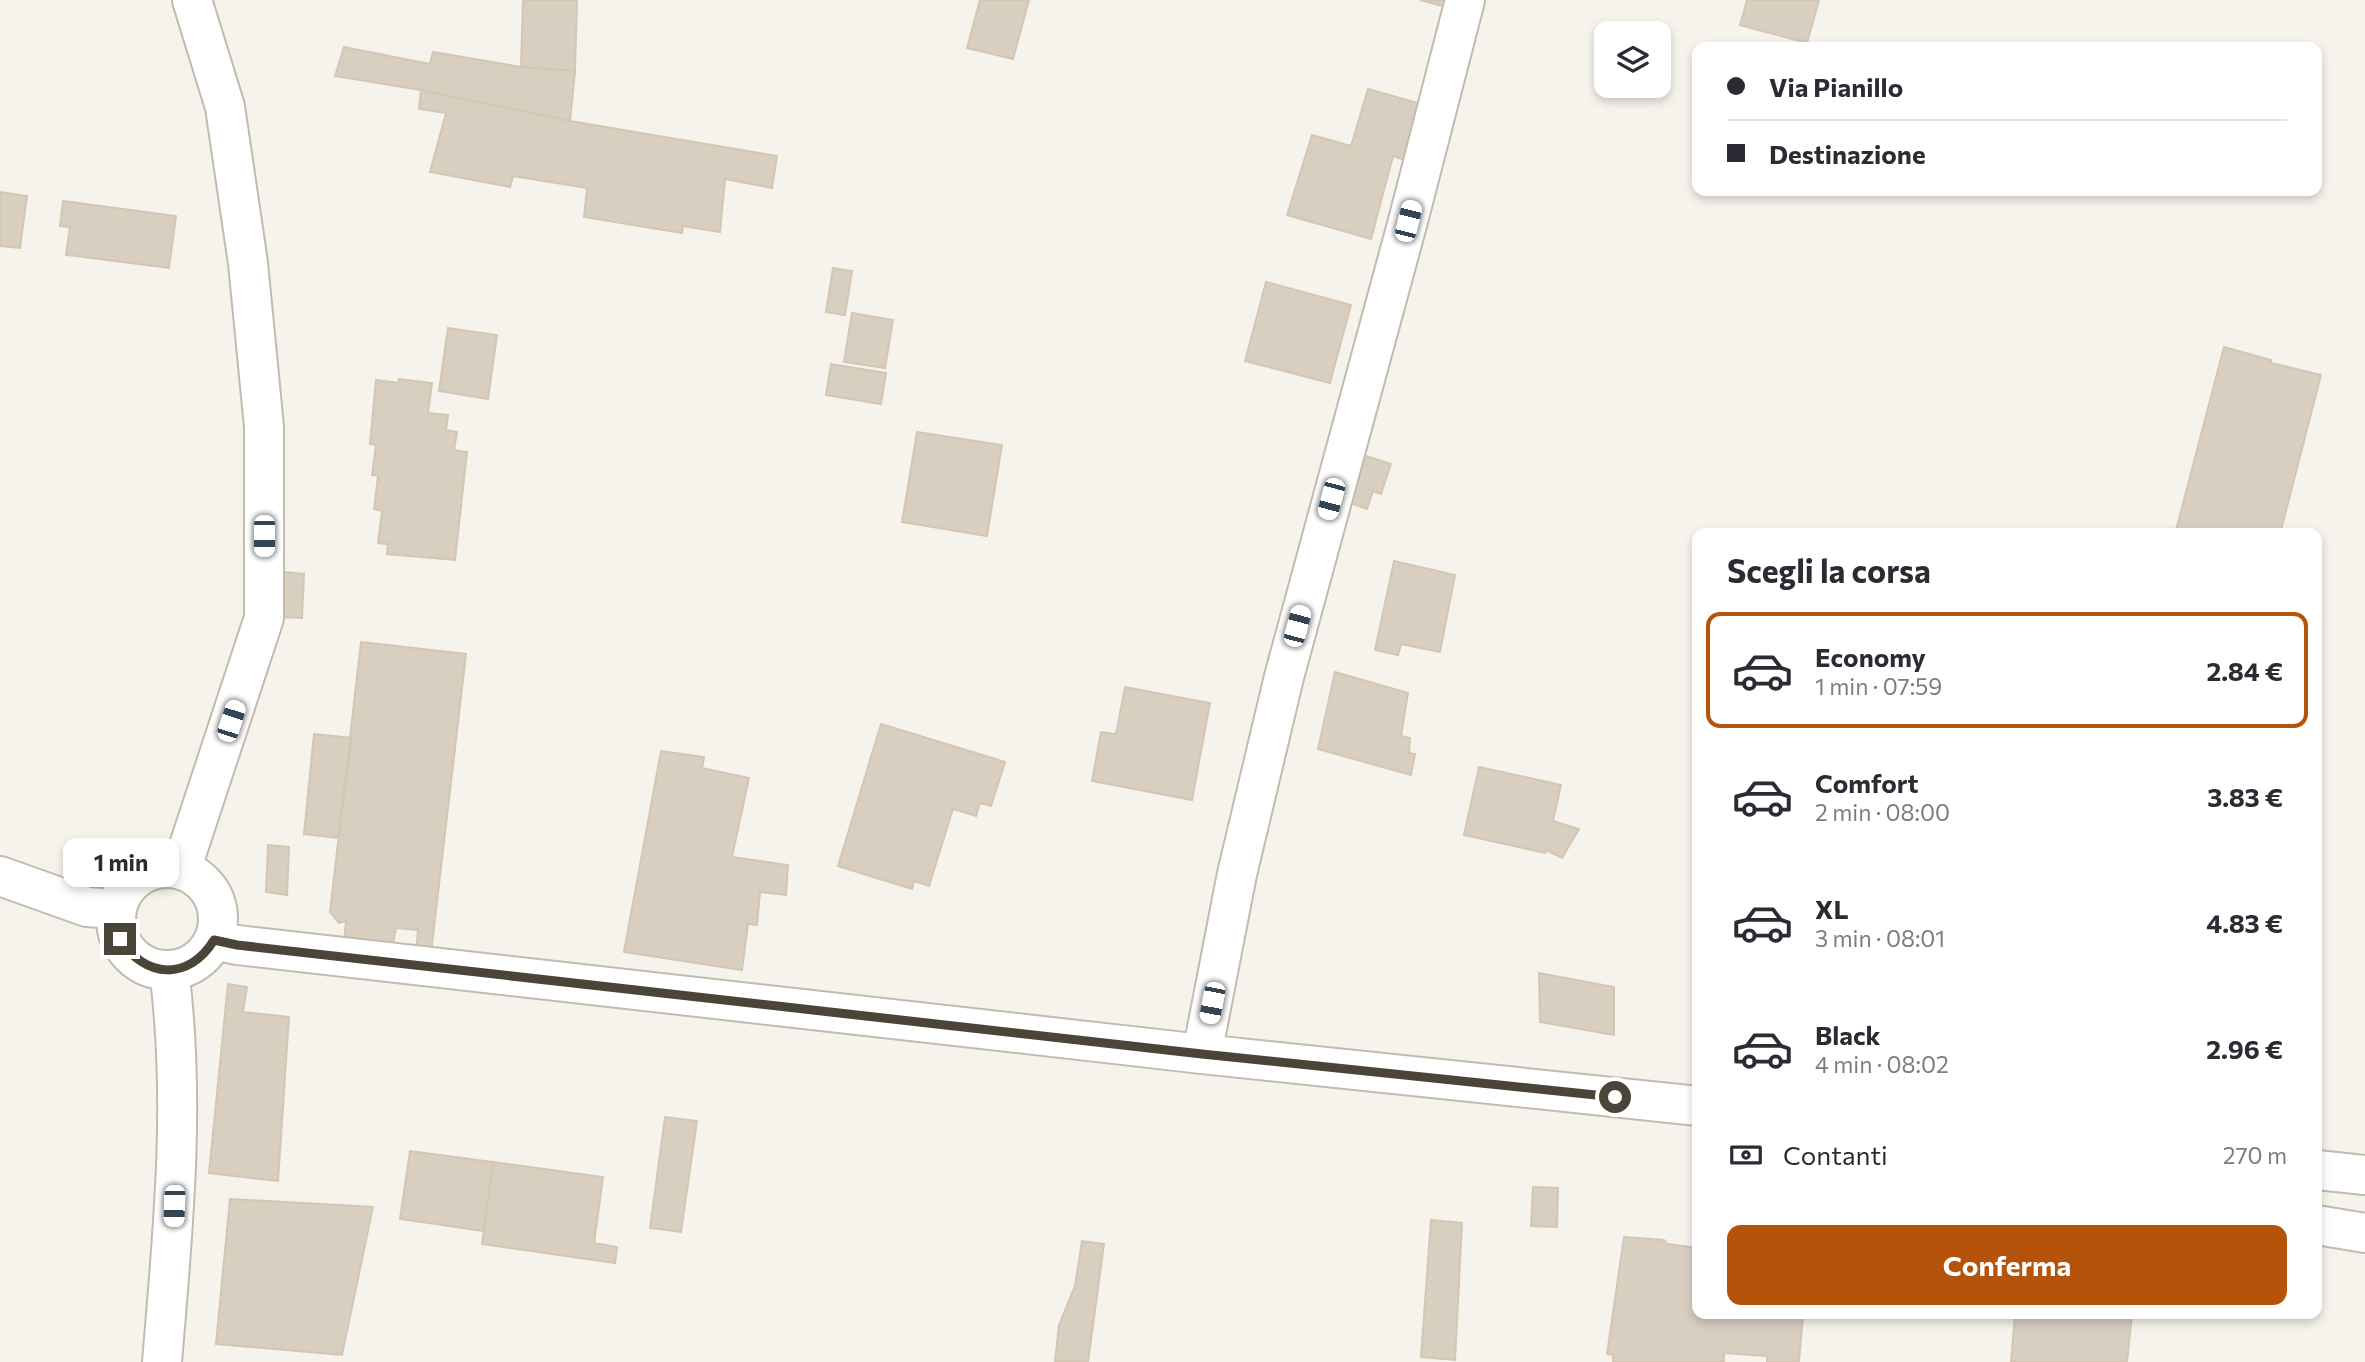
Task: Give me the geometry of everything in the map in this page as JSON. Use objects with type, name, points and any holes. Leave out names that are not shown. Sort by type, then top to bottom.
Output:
[{"type":"street","points":[[181,870],[264,618],[264,427],[250,277],[225,107],[191,0]]},
{"type":"street","points":[[207,49],[215,0]]},
{"type":"street","points":[[1202,1054],[1237,874],[1284,677],[1465,0]]},
{"type":"street","points":[[164,868],[181,870],[197,877],[210,890],[217,906],[219,923],[214,940],[196,962],[169,970],[154,968],[140,962],[128,952],[116,925],[117,909],[123,894],[134,881],[148,872],[164,868]]},
{"type":"street","points":[[0,876],[87,906],[117,909]]},
{"type":"street","points":[[214,940],[237,945],[1202,1054],[1692,1105]]},
{"type":"street","points":[[162,1362],[173,1229],[178,1113],[175,1016],[169,970]]},
{"type":"street","points":[[2322,1171],[2365,1175]]},
{"type":"street","points":[[2322,1226],[2365,1233]]},
{"type":"building","points":[[523,0],[577,0],[575,71],[521,67]]},
{"type":"building","points":[[980,0],[1029,0],[1013,59],[967,48]]},
{"type":"building","points":[[1420,0],[1448,0],[1446,7]]},
{"type":"building","points":[[1747,0],[1819,0],[1807,42],[1740,25]]},
{"type":"building","points":[[344,47],[430,64],[433,52],[521,67],[575,71],[570,121],[421,90],[335,76]]},
{"type":"building","points":[[1368,89],[1421,104],[1408,161],[1393,156],[1371,239],[1287,215],[1312,135],[1351,146]]},
{"type":"building","points":[[421,90],[570,121],[777,156],[772,188],[725,179],[720,232],[683,226],[682,233],[584,217],[587,188],[513,176],[510,187],[430,172],[446,113],[419,109]]},
{"type":"building","points":[[0,192],[27,196],[20,248],[0,246]]},
{"type":"building","points":[[63,201],[176,216],[169,268],[66,255],[70,227],[60,226]]},
{"type":"building","points":[[833,268],[852,271],[845,315],[826,312]]},
{"type":"building","points":[[1266,282],[1351,305],[1330,383],[1245,361]]},
{"type":"building","points":[[852,313],[893,320],[885,368],[844,362]]},
{"type":"building","points":[[448,328],[497,335],[488,399],[439,391]]},
{"type":"building","points":[[2224,347],[2271,360],[2271,363],[2321,375],[2282,528],[2177,528]]},
{"type":"building","points":[[831,364],[886,373],[881,404],[826,395]]},
{"type":"building","points":[[399,379],[432,383],[428,413],[448,415],[446,430],[457,432],[454,450],[467,452],[455,560],[387,554],[388,544],[378,543],[382,511],[374,509],[378,476],[372,475],[376,445],[370,444],[376,380],[398,383]]},
{"type":"building","points":[[917,432],[1002,445],[987,536],[902,522]]},
{"type":"building","points":[[1360,454],[1391,464],[1381,494],[1373,491],[1367,509],[1345,501]]},
{"type":"building","points":[[1394,561],[1455,575],[1440,652],[1401,644],[1398,655],[1375,650]]},
{"type":"building","points":[[284,572],[304,574],[302,618],[281,617]]},
{"type":"building","points":[[361,642],[466,654],[431,953],[416,954],[418,930],[396,928],[392,948],[344,942],[346,921],[339,923],[330,912]]},
{"type":"building","points":[[1335,672],[1408,693],[1401,736],[1410,738],[1409,753],[1415,754],[1411,775],[1318,749]]},
{"type":"building","points":[[1125,687],[1210,703],[1192,800],[1092,781],[1101,732],[1116,734]]},
{"type":"building","points":[[881,724],[1005,762],[991,806],[980,803],[976,816],[953,809],[929,886],[914,881],[912,889],[838,866]]},
{"type":"building","points":[[314,734],[352,738],[338,838],[304,834]]},
{"type":"building","points":[[661,751],[704,757],[702,768],[749,778],[732,857],[788,865],[786,895],[760,892],[757,925],[748,924],[742,970],[624,952]]},
{"type":"building","points":[[1479,767],[1561,785],[1553,821],[1579,829],[1562,858],[1546,850],[1545,853],[1464,835]]},
{"type":"building","points":[[268,845],[289,847],[287,895],[266,892]]},
{"type":"building","points":[[1539,973],[1614,987],[1614,1035],[1540,1022]]},
{"type":"building","points":[[228,984],[247,987],[243,1012],[289,1017],[278,1181],[209,1173]]},
{"type":"building","points":[[665,1117],[697,1121],[681,1232],[650,1228]]},
{"type":"building","points":[[410,1151],[493,1162],[484,1231],[400,1219]]},
{"type":"building","points":[[493,1162],[603,1177],[594,1243],[617,1247],[615,1263],[482,1244]]},
{"type":"building","points":[[1533,1187],[1558,1188],[1557,1227],[1531,1226]]},
{"type":"building","points":[[230,1199],[373,1207],[342,1355],[216,1344]]},
{"type":"building","points":[[1431,1220],[1462,1223],[1455,1360],[1421,1357]]},
{"type":"building","points":[[1624,1237],[1664,1240],[1667,1244],[1692,1247],[1692,1319],[1803,1319],[1799,1362],[1767,1362],[1767,1356],[1724,1353],[1724,1362],[1613,1362],[1613,1355],[1607,1354]]},
{"type":"building","points":[[1082,1241],[1104,1244],[1088,1362],[1055,1361],[1059,1325],[1075,1286]]},
{"type":"building","points":[[2015,1319],[2131,1319],[2127,1362],[2011,1362]]},
{"type":"route","points":[[120,939],[128,952],[140,962],[169,970],[196,962],[214,940],[237,945],[1202,1054],[1615,1097]]}]
